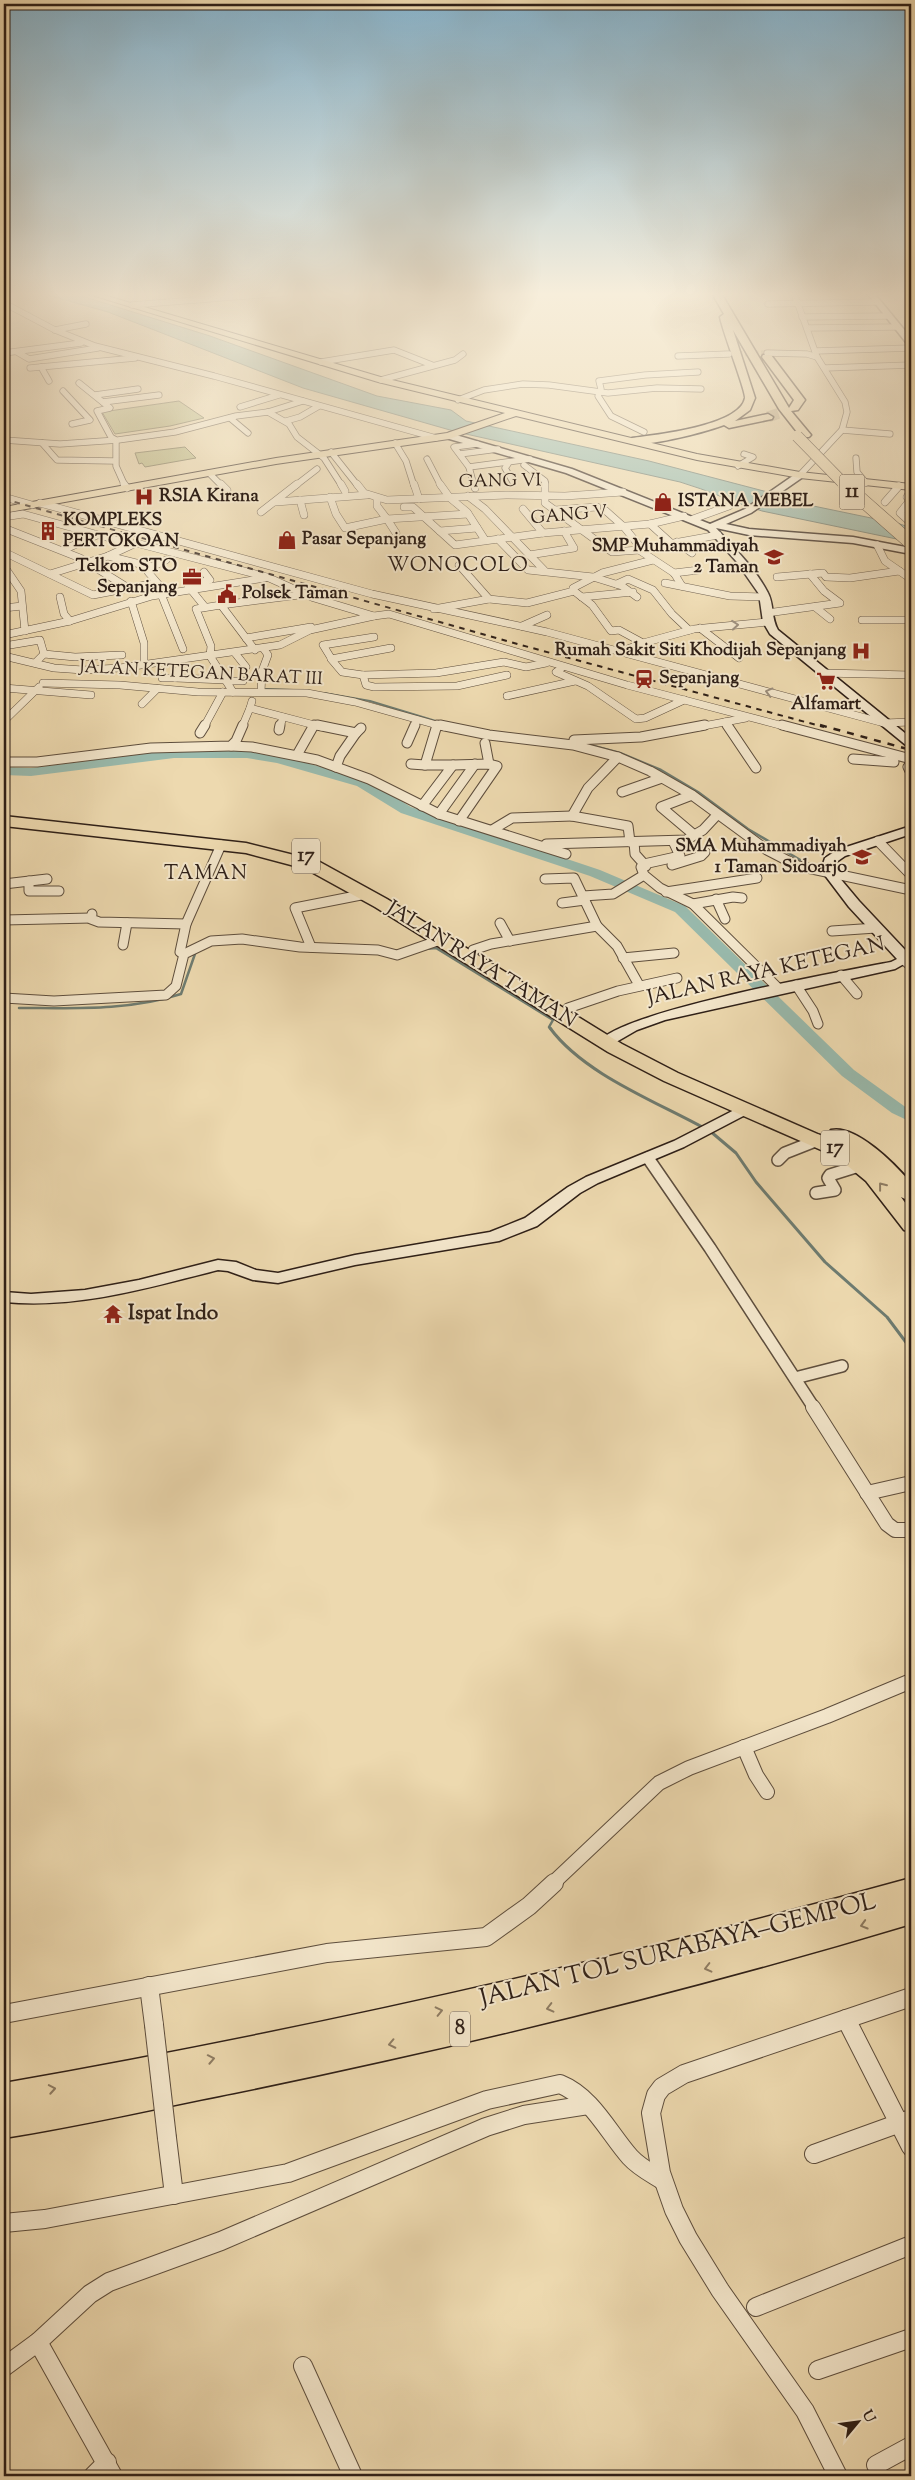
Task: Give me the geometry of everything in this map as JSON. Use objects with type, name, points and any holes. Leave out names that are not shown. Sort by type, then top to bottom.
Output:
[{"type":"highway","points":[[632,441],[653,439],[716,425],[738,416],[746,409]]},
{"type":"highway","name":"11","points":[[776,409],[843,484],[911,543]]},
{"type":"highway","points":[[656,447],[656,443],[660,441],[768,417]]},
{"type":"highway","name":"11","points":[[801,436],[911,531]]},
{"type":"highway","name":"JALAN RAYA TAMAN","points":[[4,816],[224,839],[264,845],[323,862],[353,876],[473,950],[671,1077],[844,1153],[862,1165],[881,1184],[911,1225]]},
{"type":"highway","name":"JALAN RAYA TAMAN","points":[[4,821],[220,844],[263,851],[297,860],[328,873],[366,894],[440,940],[569,1013]]},
{"type":"highway","name":"JALAN RAYA TAMAN","points":[[614,1042],[716,1087],[837,1134],[859,1145],[884,1164],[911,1196]]},
{"type":"highway","name":"JALAN TOL SURABAYA–GEMPOL","points":[[4,2098],[98,2082],[340,2034],[550,1986],[805,1921],[911,1890]]},
{"type":"highway","name":"JALAN TOL SURABAYA–GEMPOL","points":[[4,2123],[246,2077],[519,2016],[776,1950],[911,1911]]},
{"type":"main road","points":[[496,409],[738,466],[911,487]]},
{"type":"main road","points":[[7,512],[36,504],[331,452],[452,436],[514,413]]},
{"type":"main road","points":[[452,436],[532,459],[715,529],[853,540],[911,551]]},
{"type":"main road","points":[[715,529],[748,511],[800,475]]},
{"type":"main road","points":[[715,529],[739,559],[764,597],[767,617],[774,632],[911,744]]},
{"type":"main road","points":[[828,870],[829,861],[836,856],[911,830]]},
{"type":"main road","name":"JALAN RAYA KETEGAN","points":[[828,870],[908,963]]},
{"type":"main road","name":"JALAN RAYA KETEGAN","points":[[614,1042],[647,1021],[786,987],[908,963]]},
{"type":"main road","points":[[4,1297],[45,1300],[104,1292],[218,1265],[230,1266],[253,1275],[278,1278],[355,1260],[493,1237],[532,1222],[574,1190],[592,1180],[648,1158],[744,1110]]},
{"type":"street","points":[[83,410],[97,411],[110,409]]},
{"type":"street","points":[[4,440],[42,443],[114,439],[175,432],[230,418],[278,409]]},
{"type":"street","points":[[286,421],[315,409]]},
{"type":"street","points":[[330,409],[436,438]]},
{"type":"street","points":[[606,409],[611,416],[644,432]]},
{"type":"street","points":[[800,475],[842,430],[847,409]]},
{"type":"street","points":[[72,424],[90,421],[83,410]]},
{"type":"street","points":[[97,411],[114,439],[114,461],[117,472],[127,488]]},
{"type":"street","points":[[268,412],[286,421],[293,428],[297,437],[320,454],[345,491]]},
{"type":"street","points":[[230,418],[248,433]]},
{"type":"street","points":[[842,430],[890,434]]},
{"type":"street","points":[[42,443],[57,460],[114,461]]},
{"type":"street","points":[[395,443],[402,450],[418,497]]},
{"type":"street","points":[[475,488],[470,467],[454,446],[477,444]]},
{"type":"street","points":[[460,454],[498,449]]},
{"type":"street","points":[[331,452],[367,495]]},
{"type":"street","points":[[738,466],[753,457],[744,454]]},
{"type":"street","points":[[856,458],[857,472],[866,483]]},
{"type":"street","points":[[427,459],[448,495],[478,526],[485,540]]},
{"type":"street","points":[[470,467],[508,464],[532,459]]},
{"type":"street","points":[[508,464],[505,468],[513,482]]},
{"type":"street","points":[[524,465],[545,481],[546,504],[612,552],[620,554],[640,550],[715,529]]},
{"type":"street","points":[[261,512],[317,469]]},
{"type":"street","points":[[209,473],[227,490]]},
{"type":"street","points":[[885,502],[899,486]]},
{"type":"street","points":[[911,491],[907,497],[911,499],[900,513],[911,522]]},
{"type":"street","name":"GANG VI","points":[[367,495],[377,498],[448,495],[574,496],[622,492]]},
{"type":"street","points":[[276,502],[367,495]]},
{"type":"street","points":[[506,495],[509,505]]},
{"type":"street","points":[[468,496],[499,524],[544,570]]},
{"type":"street","points":[[574,496],[579,503]]},
{"type":"street","points":[[4,497],[433,609],[522,626],[884,723],[911,722]]},
{"type":"street","points":[[330,497],[336,514],[345,528],[422,516],[468,514]]},
{"type":"street","points":[[377,498],[377,506],[396,533]]},
{"type":"street","points":[[300,500],[304,515]]},
{"type":"street","points":[[555,510],[597,506]]},
{"type":"street","name":"GANG V","points":[[440,531],[455,545],[543,533],[650,524],[689,518],[729,506]]},
{"type":"street","points":[[404,507],[413,507],[440,531],[478,526]]},
{"type":"street","points":[[523,509],[543,533]]},
{"type":"street","points":[[606,511],[624,527],[640,550],[674,573],[682,586]]},
{"type":"street","points":[[4,517],[7,512],[23,514],[131,544],[139,544],[212,561],[267,577],[307,594],[374,616]]},
{"type":"street","points":[[491,524],[499,524]]},
{"type":"street","points":[[650,524],[692,553]]},
{"type":"street","points":[[4,528],[14,534],[60,549],[88,563],[130,589]]},
{"type":"street","points":[[529,555],[574,548],[564,531]]},
{"type":"street","points":[[4,537],[14,534]]},
{"type":"street","points":[[60,549],[94,534]]},
{"type":"street","points":[[498,538],[528,570],[544,570],[593,577],[617,584],[637,597]]},
{"type":"street","points":[[50,574],[108,556],[131,544]]},
{"type":"street","points":[[877,545],[883,557],[911,579]]},
{"type":"street","points":[[4,552],[93,595],[156,583]]},
{"type":"street","points":[[108,556],[152,567]]},
{"type":"street","points":[[166,560],[152,567],[148,572],[162,591],[183,649]]},
{"type":"street","points":[[574,591],[573,588],[603,572],[653,560]]},
{"type":"street","points":[[459,565],[489,599]]},
{"type":"street","points":[[4,566],[20,589],[25,630]]},
{"type":"street","points":[[4,635],[70,621],[162,591],[190,590],[267,577],[283,570]]},
{"type":"street","points":[[674,573],[699,570]]},
{"type":"street","points":[[777,577],[823,573],[826,576],[850,578],[899,571]]},
{"type":"street","points":[[204,572],[210,580],[189,585],[190,590],[204,607]]},
{"type":"street","points":[[620,652],[642,643],[689,630],[840,603],[824,591],[810,574]]},
{"type":"street","points":[[617,584],[628,580],[642,584],[652,590],[672,614],[689,630]]},
{"type":"street","points":[[665,583],[730,596],[764,597]]},
{"type":"street","points":[[582,597],[652,590]]},
{"type":"street","points":[[433,609],[489,599],[527,603],[574,591]]},
{"type":"street","points":[[574,591],[592,605],[611,631],[619,630],[642,643]]},
{"type":"street","points":[[230,687],[210,656],[209,649],[212,646],[196,609],[307,594]]},
{"type":"street","points":[[60,597],[64,614],[70,621]]},
{"type":"street","points":[[4,600],[22,602]]},
{"type":"street","points":[[99,600],[111,608]]},
{"type":"street","points":[[132,601],[144,643],[144,665]]},
{"type":"street","points":[[4,608],[22,602]]},
{"type":"street","points":[[221,605],[246,638],[268,655],[262,671],[260,691],[232,746]]},
{"type":"street","points":[[815,607],[830,619]]},
{"type":"street","points":[[4,656],[36,662],[54,668],[83,670],[144,665],[280,645],[314,629],[389,614],[563,667],[750,717],[910,765]]},
{"type":"street","points":[[522,626],[547,615]]},
{"type":"street","points":[[862,620],[911,620]]},
{"type":"street","points":[[246,638],[301,627],[314,629]]},
{"type":"street","points":[[700,628],[739,658]]},
{"type":"street","points":[[14,633],[21,642]]},
{"type":"street","points":[[374,637],[323,645],[342,672],[363,674],[436,673],[498,663],[515,672],[526,667],[548,662]]},
{"type":"street","points":[[4,646],[40,640],[44,654]]},
{"type":"street","points":[[331,658],[391,648]]},
{"type":"street","points":[[235,653],[246,667]]},
{"type":"street","points":[[44,654],[75,657],[122,655]]},
{"type":"street","points":[[36,662],[44,654]]},
{"type":"street","points":[[563,667],[556,672],[588,686],[636,719],[645,718],[684,700]]},
{"type":"street","points":[[4,721],[36,690],[54,668]]},
{"type":"street","points":[[175,678],[179,668]]},
{"type":"street","points":[[436,673],[436,686]]},
{"type":"street","points":[[823,673],[911,675]]},
{"type":"street","points":[[363,674],[364,682],[368,687],[457,686],[507,675]]},
{"type":"street","points":[[162,678],[175,678],[230,687],[243,680]]},
{"type":"street","points":[[508,696],[574,681]]},
{"type":"street","name":"JALAN KETEGAN BARAT III","points":[[43,682],[223,692],[230,687],[260,691],[307,693],[372,704],[416,720],[452,726]]},
{"type":"street","points":[[4,688],[91,695]]},
{"type":"street","points":[[142,704],[157,689]]},
{"type":"street","points":[[200,733],[218,706],[223,692]]},
{"type":"street","points":[[372,704],[452,726],[578,743],[618,757],[662,778],[678,781],[717,815],[788,862],[810,870],[828,870],[911,890]]},
{"type":"street","points":[[250,708],[314,725],[359,730],[340,756],[336,767]]},
{"type":"street","points":[[279,730],[283,717]]},
{"type":"street","points":[[578,743],[641,737],[750,717]]},
{"type":"street","points":[[407,743],[416,720]]},
{"type":"street","points":[[725,722],[756,768]]},
{"type":"street","points":[[298,755],[314,725]]},
{"type":"street","points":[[425,765],[437,725]]},
{"type":"street","points":[[485,742],[493,765]]},
{"type":"street","points":[[4,762],[37,762],[152,748],[232,746],[298,755],[369,779],[439,814],[566,854]]},
{"type":"street","points":[[572,816],[588,788],[618,757]]},
{"type":"street","points":[[853,759],[882,760],[910,765]]},
{"type":"street","points":[[411,764],[493,765]]},
{"type":"street","points":[[422,806],[453,764]]},
{"type":"street","points":[[439,814],[476,764]]},
{"type":"street","points":[[459,821],[493,765]]},
{"type":"street","points":[[622,792],[662,778]]},
{"type":"street","points":[[691,835],[661,807],[692,795]]},
{"type":"street","points":[[534,844],[673,841],[707,829],[717,815]]},
{"type":"street","points":[[492,830],[512,818],[572,816],[627,826],[642,872],[666,892],[693,904],[746,957],[786,987],[813,1011],[818,1024]]},
{"type":"street","points":[[562,903],[613,894],[628,887],[642,872],[680,856],[673,841]]},
{"type":"street","points":[[878,841],[911,875]]},
{"type":"street","points":[[184,954],[180,952],[186,924],[220,844]]},
{"type":"street","points":[[642,872],[690,860],[701,856],[705,852]]},
{"type":"street","points":[[545,879],[572,878],[597,926],[617,946],[639,986]]},
{"type":"street","points":[[4,884],[47,879]]},
{"type":"street","points":[[666,892],[678,887],[718,879],[756,880]]},
{"type":"street","points":[[693,904],[716,899],[738,898],[718,879]]},
{"type":"street","points":[[29,881],[29,891],[59,891]]},
{"type":"street","points":[[311,947],[295,908],[366,894]]},
{"type":"street","points":[[705,915],[724,915],[716,899]]},
{"type":"street","points":[[4,920],[91,916],[99,922],[186,924]]},
{"type":"street","points":[[123,945],[127,923]]},
{"type":"street","points":[[500,923],[510,941]]},
{"type":"street","points":[[473,950],[510,941],[597,926]]},
{"type":"street","points":[[832,931],[876,928]]},
{"type":"street","points":[[4,998],[54,1001],[160,996],[170,993],[176,986],[184,954],[198,946],[224,940],[254,939],[311,947],[378,950],[397,955],[440,940]]},
{"type":"street","points":[[622,958],[674,953]]},
{"type":"street","points":[[841,975],[857,994]]},
{"type":"street","points":[[569,1013],[639,986],[676,978]]},
{"type":"street","points":[[778,1160],[785,1153],[818,1140]]},
{"type":"street","points":[[648,1158],[704,1238],[890,1528],[911,1530]]},
{"type":"street","points":[[816,1193],[835,1190],[828,1178],[830,1175],[862,1165]]},
{"type":"street","points":[[795,1378],[842,1366]]},
{"type":"street","points":[[867,1493],[911,1483]]},
{"type":"street","points":[[4,2014],[327,1953],[374,1950],[486,1937],[529,1906],[659,1784],[689,1768],[911,1680]]},
{"type":"street","points":[[744,1747],[752,1767],[767,1792]]},
{"type":"street","points":[[149,1986],[174,2195]]},
{"type":"street","points":[[838,2476],[830,2456],[793,2392],[686,2240],[662,2180],[651,2123],[653,2099],[658,2089],[684,2074],[911,1998]]},
{"type":"street","points":[[846,2019],[905,2121],[911,2147]]},
{"type":"street","points":[[4,2223],[45,2219],[288,2172],[487,2100],[560,2084],[568,2086],[588,2105],[632,2158],[662,2180]]},
{"type":"street","points":[[4,2367],[38,2342],[90,2294],[116,2278],[221,2241],[486,2127],[524,2116],[588,2105]]},
{"type":"street","points":[[814,2154],[905,2121]]},
{"type":"street","points":[[756,2307],[911,2245]]},
{"type":"street","points":[[818,2370],[911,2338]]},
{"type":"street","points":[[38,2342],[110,2469],[93,2476]]},
{"type":"street","points":[[303,2366],[353,2476]]},
{"type":"street","points":[[876,2465],[911,2446]]},
{"type":"shaded area","points":[[125,409],[190,409],[204,418],[170,426],[115,434],[102,412]]},
{"type":"shaded area","points":[[376,409],[451,410],[466,421],[649,461],[779,495],[799,503],[900,524],[911,528],[911,542],[762,511],[680,482],[457,432]]},
{"type":"shaded area","points":[[185,447],[196,458],[145,467],[142,463],[139,464],[135,453]]},
{"type":"waterway","points":[[266,689],[293,690]]},
{"type":"waterway","points":[[324,693],[370,701],[439,722]]},
{"type":"waterway","points":[[583,743],[620,753],[661,770],[698,792],[748,829],[807,864]]},
{"type":"waterway","points":[[4,771],[31,772],[174,754],[247,754],[278,759],[362,783],[406,810],[595,873],[680,909],[848,1073],[898,1110],[911,1117]]},
{"type":"waterway","points":[[425,949],[436,948],[553,1020],[550,1028]]},
{"type":"waterway","points":[[19,1008],[121,1006],[181,994],[196,951]]},
{"type":"waterway","points":[[550,1028],[564,1044],[601,1073],[704,1128]]},
{"type":"waterway","points":[[710,1131],[736,1153],[756,1182],[825,1262],[887,1317],[911,1349]]},
{"type":"tunnel","points":[[768,417],[792,409]]},
{"type":"railway","points":[[4,499],[521,645],[824,727]]},
{"type":"railway","points":[[820,725],[911,750]]},
{"type":"place","name":"RSIA Kirana","points":[[144,497]]},
{"type":"place","name":"ISTANA MEBEL","points":[[663,502]]},
{"type":"place","name":"KOMPLEKS PERTOKOAN","points":[[48,531]]},
{"type":"place","name":"Pasar Sepanjang","points":[[287,540]]},
{"type":"place","name":"SMP Muhammadiyah 2 Taman","points":[[774,557]]},
{"type":"place","name":"Telkom STO Sepanjang","points":[[192,577]]},
{"type":"place","name":"Polsek Taman","points":[[227,594]]},
{"type":"place","name":"Rumah Sakit Siti Khodijah Sepanjang","points":[[861,651]]},
{"type":"place","name":"Sepanjang","points":[[644,679]]},
{"type":"place","name":"Alfamart","points":[[826,681]]},
{"type":"place","name":"SMA Muhammadiyah 1 Taman Sidoarjo","points":[[862,857]]},
{"type":"place","name":"Ispat Indo","points":[[113,1314]]},
{"type":"district","name":"WONOCOLO","points":[[458,566]]},
{"type":"district","name":"TAMAN","points":[[206,874]]}]
